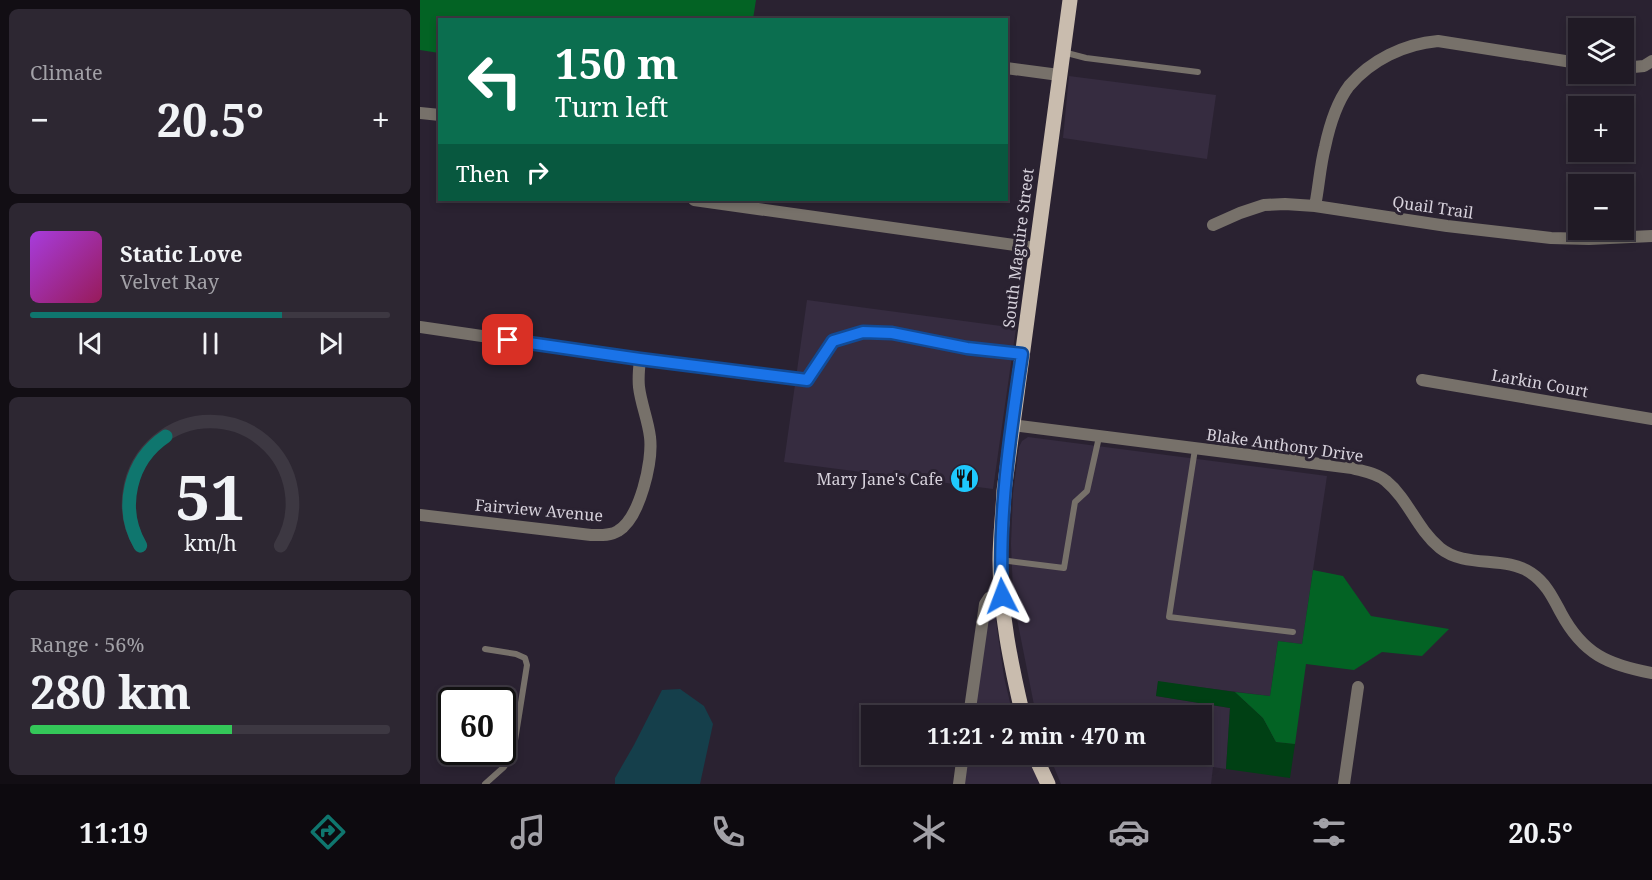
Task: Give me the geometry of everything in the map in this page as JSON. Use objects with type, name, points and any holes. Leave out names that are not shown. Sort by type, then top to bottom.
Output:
[{"type":"main road","name":"South Maguire Street","points":[[1021,705],[1009,651],[1002,596],[1000,560],[1004,491],[1070,0]]},
{"type":"main road","points":[[1039,765],[1048,784]]},
{"type":"street","points":[[1315,206],[1325,146],[1342,97],[1349,86],[1377,61],[1399,50],[1438,41],[1568,61]]},
{"type":"street","points":[[1634,67],[1644,66],[1652,61]]},
{"type":"street","points":[[1008,68],[1059,75]]},
{"type":"street","points":[[420,113],[438,115]]},
{"type":"street","points":[[701,201],[1036,248]]},
{"type":"street","name":"Quail Trail","points":[[1213,225],[1263,206],[1285,204],[1315,206],[1448,226],[1551,238],[1652,236]]},
{"type":"street","points":[[420,327],[640,359],[807,380]]},
{"type":"street","name":"Fairview Avenue","points":[[420,514],[591,535],[617,532],[626,524],[633,512],[648,472],[650,458],[650,438],[639,387],[640,359]]},
{"type":"street","name":"Larkin Court","points":[[1422,380],[1652,419]]},
{"type":"street","name":"Blake Anthony Drive","points":[[1012,425],[1352,468],[1385,480],[1404,500],[1421,530],[1441,549],[1464,559],[1503,564],[1529,572],[1550,592],[1570,630],[1588,649],[1602,658],[1630,669],[1652,673]]},
{"type":"street","points":[[971,705],[985,604],[989,598],[1002,596]]},
{"type":"street","points":[[1344,784],[1358,687]]},
{"type":"street","points":[[959,784],[962,765]]},
{"type":"lane","points":[[1062,52],[1086,58],[1198,72]]},
{"type":"lane","points":[[807,380],[833,341],[863,332],[892,333],[967,348],[1022,354]]},
{"type":"lane","points":[[1000,560],[1064,568],[1075,502],[1087,491],[1099,437]]},
{"type":"lane","points":[[1195,449],[1169,617],[1293,633]]},
{"type":"lane","points":[[485,649],[516,654],[525,658],[527,665],[513,753],[504,767],[485,784]]},
{"type":"shaded area","points":[[1069,76],[1216,95],[1207,159],[1063,138]]},
{"type":"shaded area","points":[[807,300],[1016,328],[993,489],[784,462]]},
{"type":"shaded area","points":[[1028,437],[1327,476],[1302,644],[1278,641],[1270,696],[1158,682],[1156,696],[1212,705],[1034,705],[1013,591],[1011,544],[1013,493],[1019,447]]},
{"type":"shaded area","points":[[989,615],[995,615],[1011,705],[976,705]]},
{"type":"shaded area","points":[[1212,705],[1230,708],[1226,769],[1213,767],[1211,784],[1061,784],[1053,765],[1212,765]]},
{"type":"shaded area","points":[[967,765],[1032,765],[1041,784],[964,784]]},
{"type":"green space","points":[[420,0],[756,0],[753,18],[438,18],[438,53],[420,50]]},
{"type":"green space","points":[[1313,570],[1343,576],[1371,616],[1449,629],[1422,656],[1382,652],[1354,670],[1306,664],[1295,744],[1276,742],[1263,718],[1235,692],[1270,696],[1278,641],[1302,644]]},
{"type":"green space","points":[[1158,681],[1235,692],[1263,718],[1276,742],[1295,744],[1290,778],[1226,769],[1230,708],[1156,696]]},
{"type":"water","points":[[680,689],[704,706],[713,724],[700,784],[615,784],[615,778],[662,690]]},
{"type":"place","name":"Mary Jane's Cafe","points":[[964,479]]},
{"type":"route","points":[[508,340],[807,380],[833,341],[863,332],[892,333],[934,343],[1022,354],[1004,491],[1000,560],[1002,596]]}]
